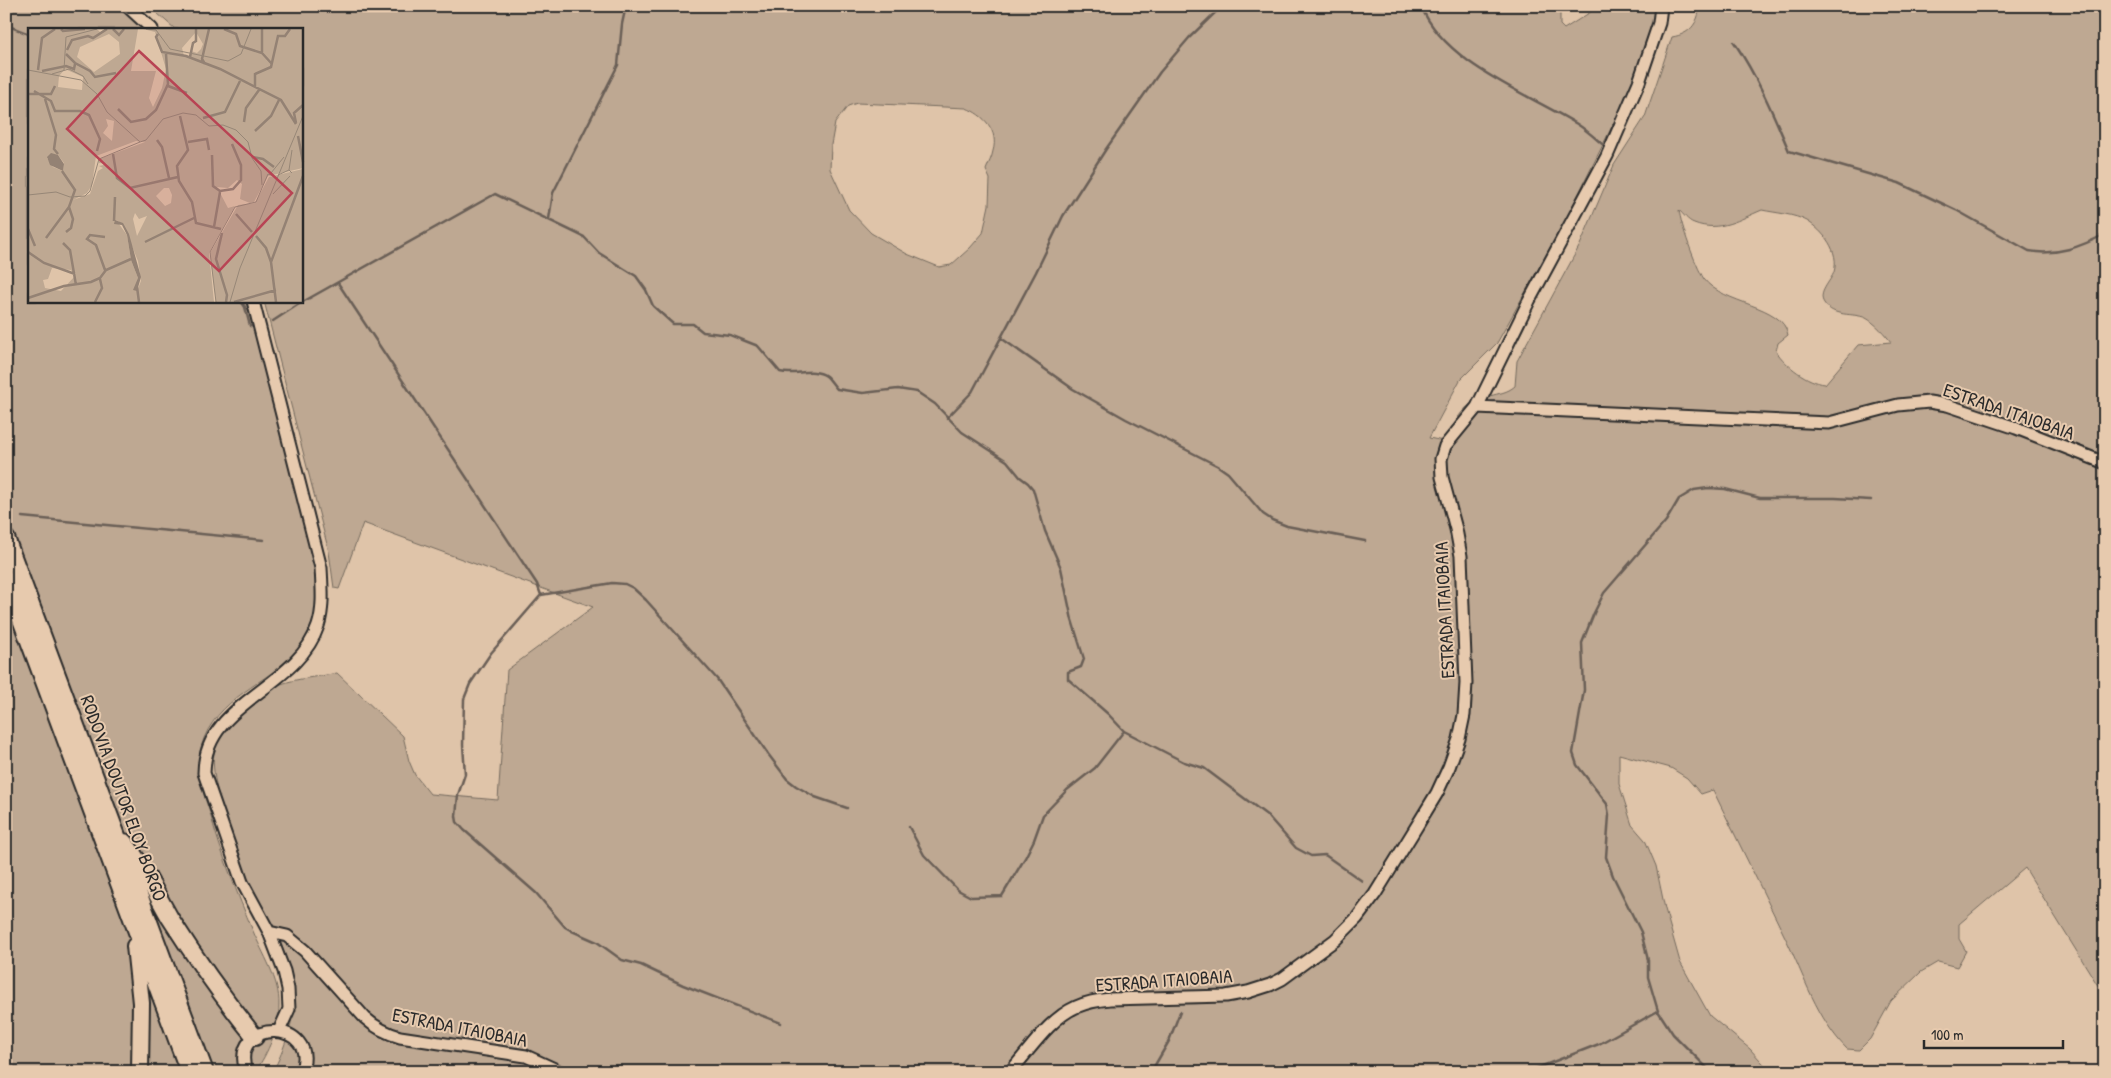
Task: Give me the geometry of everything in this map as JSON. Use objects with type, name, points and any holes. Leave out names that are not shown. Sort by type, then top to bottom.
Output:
[{"type":"highway","name":"RODOVIA DOUTOR ELOY BORGO","points":[[6,538],[204,1072]]},
{"type":"highway","name":"RODOVIA DOUTOR ELOY BORGO","points":[[6,579],[189,1072]]},
{"type":"highway","points":[[115,831],[137,858],[192,951],[232,1009],[255,1037]]},
{"type":"highway","points":[[106,848],[114,879],[130,923],[136,950],[141,1003],[140,1072]]},
{"type":"street","points":[[127,6],[151,28]]},
{"type":"street","points":[[1477,407],[1529,300],[1607,156],[1639,82],[1659,24],[1661,6]]},
{"type":"street","points":[[253,302],[321,568],[322,585],[318,626],[305,651],[261,692],[230,716],[212,738],[204,760],[204,773],[234,863],[250,900],[269,932],[284,972],[288,989],[289,1009],[279,1031]]},
{"type":"street","name":"ESTRADA ITAIOBAIA","points":[[1010,1072],[1054,1023],[1076,1006],[1110,998],[1226,996],[1270,985],[1302,966],[1335,940],[1357,918],[1375,894],[1437,793],[1449,767],[1461,731],[1466,683],[1461,556],[1442,477],[1441,460],[1445,446],[1477,407],[1829,423],[1898,405],[1929,402],[1947,405],[2016,428],[2105,463]]},
{"type":"street","name":"ESTRADA ITAIOBAIA","points":[[269,932],[287,936],[305,951],[365,1018],[374,1027],[386,1033],[400,1037],[526,1056],[561,1072]]},
{"type":"street","points":[[246,1072],[244,1064],[245,1052],[255,1037],[266,1031],[279,1031],[290,1035],[299,1044],[303,1056],[301,1072]]},
{"type":"shaded area","points":[[6,6],[127,6],[154,28],[28,28],[28,302],[250,302],[320,586],[313,620],[303,643],[286,662],[230,703],[218,716],[208,730],[201,747],[200,764],[202,786],[215,832],[241,903],[274,976],[279,996],[279,1014],[268,1049],[255,1072],[6,1072]]},
{"type":"shaded area","points":[[149,6],[1560,6],[1560,25],[1564,29],[1600,6],[1658,6],[1635,80],[1567,217],[1497,343],[1460,380],[1429,438],[1448,442],[1457,419],[1467,407],[1481,398],[1506,391],[1515,386],[1517,361],[1580,245],[1614,165],[1645,117],[1672,37],[1688,31],[1692,27],[1700,6],[2105,6],[2105,997],[2025,868],[1959,924],[1959,939],[1966,951],[1957,967],[1938,962],[1921,972],[1891,1001],[1870,1039],[1859,1050],[1847,1049],[1819,1011],[1713,790],[1701,794],[1687,778],[1671,768],[1619,754],[1619,784],[1632,825],[1645,840],[1656,866],[1665,909],[1680,962],[1710,1016],[1750,1049],[1771,1072],[272,1072],[287,1039],[292,1019],[293,1004],[288,986],[235,850],[217,791],[214,767],[215,749],[225,730],[242,710],[272,688],[294,680],[337,673],[403,736],[409,761],[415,775],[430,794],[498,800],[507,670],[593,607],[363,523],[339,589],[334,588],[329,552],[264,302],[302,302],[302,28],[174,28]],"holes":[[[857,103],[966,108],[984,119],[992,130],[994,137],[992,156],[986,170],[990,179],[989,205],[983,233],[951,265],[939,267],[907,254],[871,233],[849,210],[830,169],[831,145],[835,123],[848,106]],[[1679,210],[1688,219],[1703,226],[1721,226],[1762,210],[1791,215],[1807,221],[1819,230],[1829,242],[1835,257],[1834,272],[1822,295],[1824,303],[1828,308],[1838,313],[1866,318],[1880,329],[1891,342],[1858,345],[1825,384],[1804,377],[1791,368],[1776,351],[1778,343],[1788,335],[1784,325],[1764,311],[1713,288],[1704,279],[1689,245]]]},
{"type":"waterway","points":[[549,219],[553,193],[618,65],[622,24],[626,6]]},
{"type":"waterway","points":[[947,418],[972,392],[1036,272],[1063,216],[1106,149],[1160,72],[1189,38],[1222,6]]},
{"type":"waterway","points":[[1421,6],[1433,26],[1448,45],[1468,61],[1489,75],[1577,124],[1607,148]]},
{"type":"waterway","points":[[6,25],[28,34]]},
{"type":"waterway","points":[[1734,42],[1757,81],[1789,151],[1899,183],[1956,210],[2029,251],[2049,252],[2068,249],[2087,243],[2105,234]]},
{"type":"waterway","points":[[273,321],[299,304],[495,194],[584,237],[599,253],[636,276],[646,290],[653,306],[673,324],[693,324],[703,332],[730,335],[758,346],[780,372],[821,373],[837,389],[863,393],[898,389],[917,392],[935,404],[962,432],[1007,461],[1033,489],[1045,531],[1061,568],[1072,620],[1084,659],[1081,667],[1068,672],[1068,679],[1108,714],[1124,731],[1184,762],[1204,768],[1268,816],[1296,848],[1311,856],[1325,855],[1362,881]]},
{"type":"waterway","points":[[338,283],[537,584],[541,595]]},
{"type":"waterway","points":[[242,302],[245,307],[250,326],[255,327]]},
{"type":"waterway","points":[[1001,338],[1073,389],[1126,419],[1218,466],[1228,473],[1263,514],[1272,520],[1287,526],[1365,541]]},
{"type":"waterway","points":[[1711,1072],[1673,1034],[1658,1011],[1648,977],[1648,960],[1641,932],[1613,876],[1606,857],[1609,815],[1607,804],[1577,765],[1573,753],[1584,690],[1582,643],[1604,593],[1666,521],[1679,499],[1694,490],[1708,488],[1725,489],[1760,498],[1871,500]]},
{"type":"waterway","points":[[22,517],[264,540]]},
{"type":"waterway","points":[[781,1023],[683,985],[641,965],[622,960],[597,942],[565,927],[536,893],[464,830],[457,822],[456,816],[458,795],[465,774],[463,745],[464,699],[470,684],[491,653],[541,595],[612,583],[625,584],[633,588],[646,600],[717,679],[787,779],[815,797],[847,808]]},
{"type":"waterway","points":[[909,827],[924,855],[958,890],[971,897],[1002,896],[1025,858],[1043,815],[1067,790],[1095,768],[1124,731]]},
{"type":"waterway","points":[[1527,1072],[1599,1044],[1658,1011]]},
{"type":"waterway","points":[[1151,1072],[1169,1041],[1180,1012]]}]
